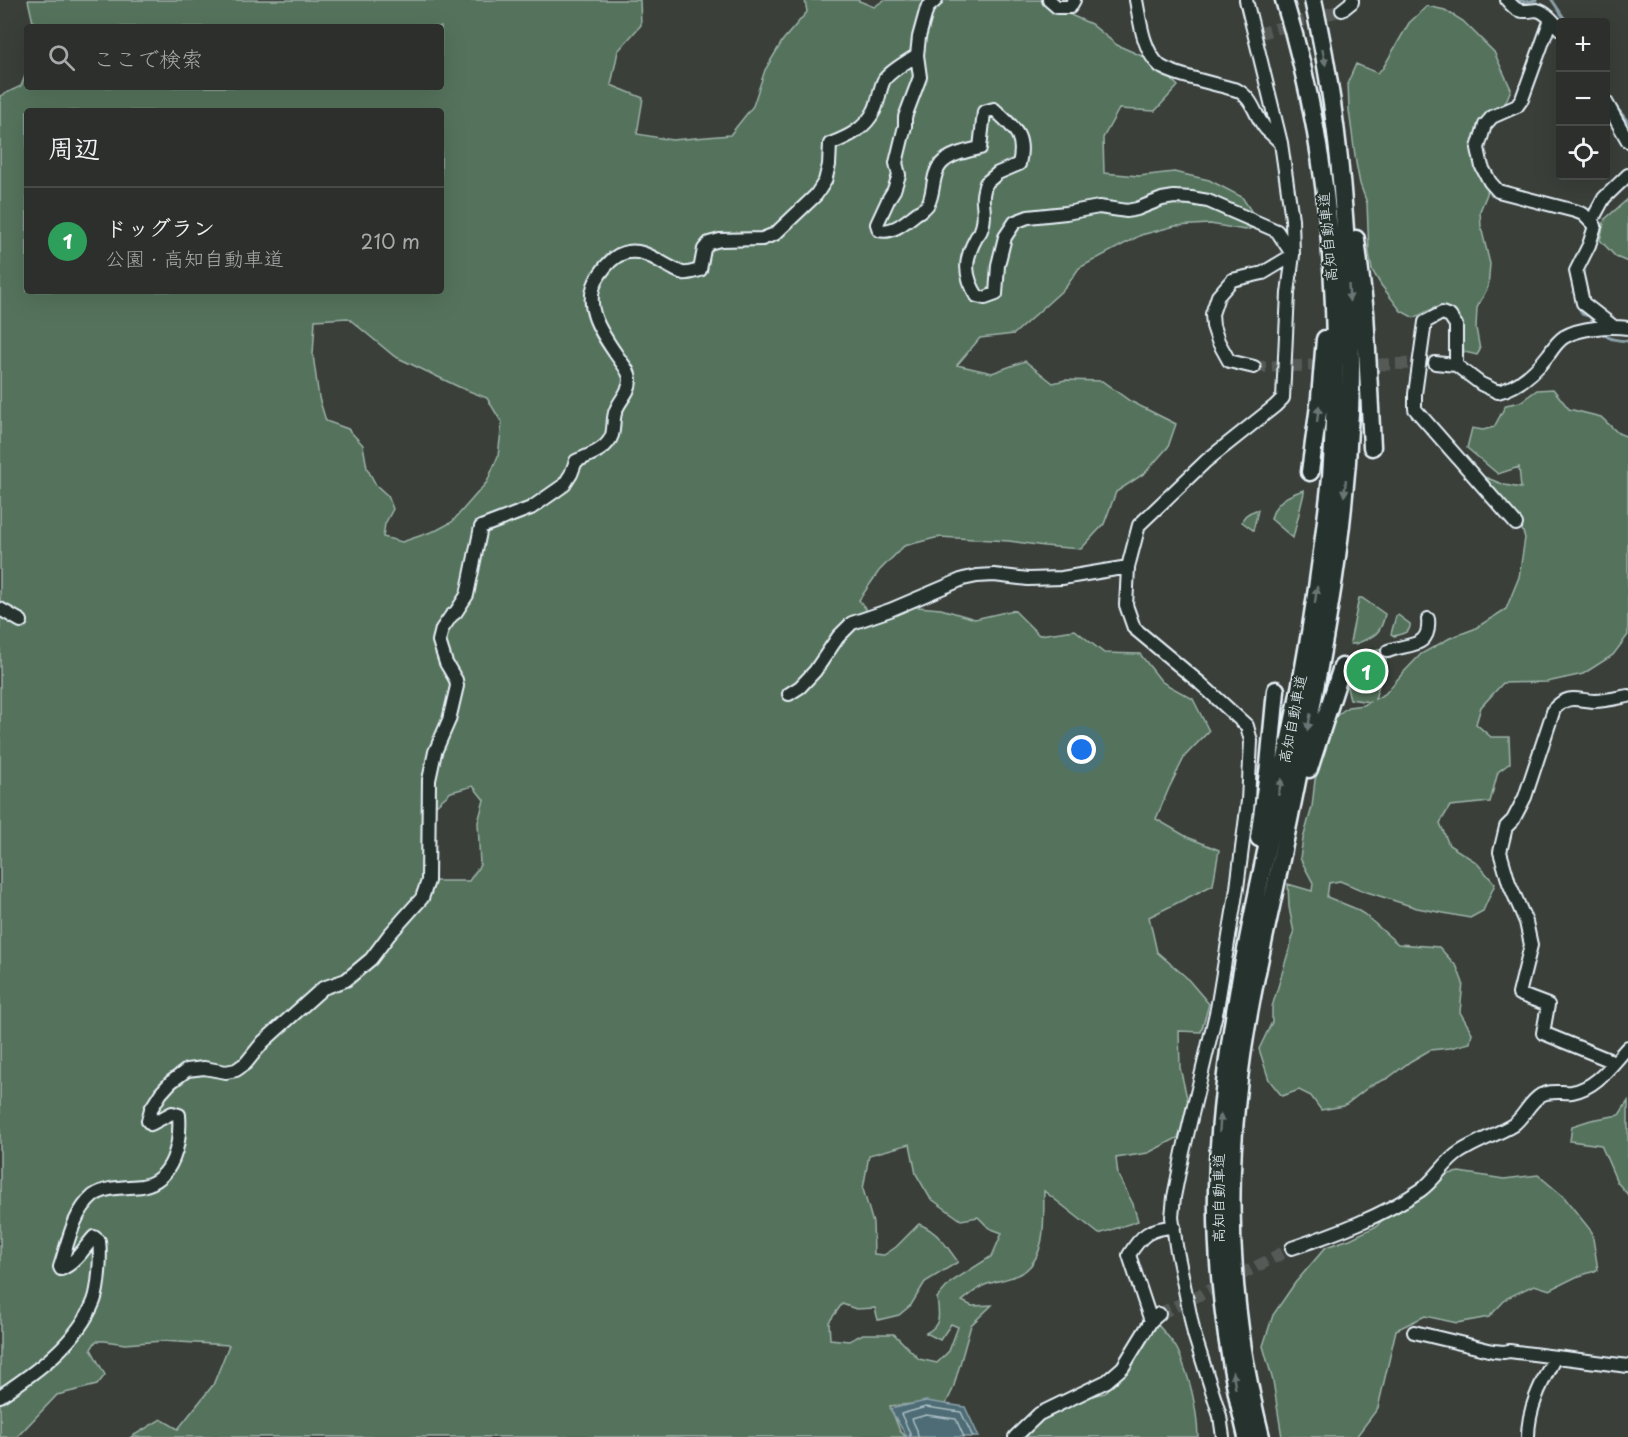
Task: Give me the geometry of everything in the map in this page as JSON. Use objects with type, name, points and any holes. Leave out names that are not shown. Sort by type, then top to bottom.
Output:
[{"type":"highway","name":"高知自動車道","points":[[1261,1437],[1242,1343],[1236,1288],[1232,1228],[1232,1164],[1249,974],[1322,553],[1331,475],[1335,410],[1335,334],[1331,248],[1307,90],[1284,0]]},
{"type":"highway","name":"高知自動車道","points":[[1246,1437],[1228,1347],[1222,1293],[1217,1166],[1222,1100],[1231,1031],[1249,974],[1298,778],[1320,662],[1337,556],[1346,477],[1350,411],[1351,336],[1339,146],[1313,0]]},
{"type":"highway","points":[[1339,146],[1357,245],[1365,312],[1372,447]]},
{"type":"highway","points":[[1310,472],[1320,398],[1325,335],[1320,164]]},
{"type":"highway","points":[[1249,974],[1265,949],[1301,792],[1342,667]]},
{"type":"highway","points":[[1249,974],[1276,690]]},
{"type":"street","points":[[936,0],[927,8],[919,37],[917,55],[920,77],[905,117],[896,163],[899,175],[878,224],[879,230],[885,231],[903,224],[927,205],[937,169],[943,161],[955,154],[980,148],[984,111],[994,109],[1013,127],[1023,152],[1019,164],[998,173],[986,183],[982,200],[985,213],[981,230],[968,256],[966,272],[969,283],[977,296],[985,298],[996,294],[998,265],[1005,237],[1015,222],[1028,217],[1099,207],[1127,211],[1174,197],[1208,201],[1277,231],[1293,255]]},
{"type":"street","points":[[1049,0],[1057,7],[1070,7],[1074,0]]},
{"type":"street","points":[[1136,0],[1149,50],[1160,65],[1170,71],[1244,93],[1265,128],[1281,143]]},
{"type":"street","points":[[1223,1437],[1220,1416],[1194,1334],[1172,1217],[1174,1197],[1217,1009],[1237,888],[1248,801],[1251,741],[1246,726],[1200,683],[1134,628],[1126,605],[1128,567],[1139,525],[1206,462],[1283,398],[1288,293],[1293,255],[1292,219],[1281,143],[1246,0]]},
{"type":"street","points":[[1342,10],[1352,0]]},
{"type":"street","points":[[1507,0],[1515,9],[1524,12],[1539,11],[1556,25]]},
{"type":"street","points":[[1551,19],[1522,99],[1517,106],[1492,117],[1485,125],[1478,148],[1482,167],[1498,191],[1575,211],[1583,214],[1592,224]]},
{"type":"street","points":[[0,1396],[26,1379],[72,1336],[81,1325],[94,1300],[100,1253],[99,1241],[94,1237],[74,1262],[67,1267],[61,1269],[60,1267],[76,1220],[90,1198],[99,1192],[158,1181],[171,1166],[180,1131],[179,1115],[172,1113],[151,1124],[148,1121],[151,1109],[171,1082],[187,1070],[204,1068],[226,1072],[236,1070],[246,1063],[263,1042],[322,988],[346,980],[371,959],[422,898],[428,881],[429,780],[435,752],[449,720],[457,686],[439,641],[442,628],[467,595],[481,527],[531,508],[564,485],[576,461],[606,446],[611,437],[616,406],[627,392],[630,380],[626,367],[603,333],[592,310],[591,298],[594,282],[607,264],[621,254],[633,251],[649,255],[682,273],[690,272],[700,270],[704,249],[709,243],[720,240],[762,239],[775,234],[816,195],[825,181],[829,165],[830,144],[852,135],[863,126],[874,111],[883,82],[917,55]]},
{"type":"street","points":[[1610,110],[1628,141]]},
{"type":"street","points":[[1604,328],[1583,303],[1576,271],[1589,245],[1592,224],[1604,198],[1628,175]]},
{"type":"street","points":[[1254,367],[1229,361],[1218,341],[1212,314],[1218,296],[1232,280],[1263,273],[1293,255]]},
{"type":"street","points":[[1456,365],[1456,325],[1450,316],[1442,313],[1425,322],[1415,409],[1516,524]]},
{"type":"street","points":[[1435,363],[1456,365],[1481,384],[1498,392],[1508,390],[1536,370],[1563,338],[1604,328],[1628,328]]},
{"type":"street","points":[[789,694],[800,687],[815,671],[838,637],[852,623],[890,610],[963,579],[977,576],[1062,578],[1128,567]]},
{"type":"street","points":[[0,609],[21,621]]},
{"type":"street","points":[[1388,651],[1421,642],[1427,634],[1428,619]]},
{"type":"street","points":[[1614,1062],[1543,1033],[1548,1005],[1519,994],[1531,945],[1526,922],[1512,891],[1500,852],[1506,827],[1513,820],[1525,797],[1554,709],[1562,701],[1574,698],[1596,701],[1628,696]]},
{"type":"street","points":[[1293,1248],[1340,1232],[1397,1203],[1426,1185],[1458,1153],[1521,1119],[1540,1096],[1547,1093],[1585,1089],[1597,1081],[1628,1047]]},
{"type":"street","points":[[1015,1437],[1039,1414],[1107,1381],[1123,1366],[1155,1317],[1129,1255],[1146,1233],[1159,1228],[1173,1227]]},
{"type":"street","points":[[1414,1332],[1493,1351],[1509,1350],[1628,1366]]},
{"type":"street","points":[[1528,1437],[1528,1426],[1536,1393],[1555,1357]]},
{"type":"green space","points":[[28,0],[640,0],[641,25],[618,51],[611,85],[643,98],[637,134],[672,140],[730,135],[753,106],[765,70],[783,40],[807,12],[805,0],[857,0],[874,7],[884,0],[1050,0],[1057,9],[1091,24],[1117,45],[1153,61],[1178,86],[1155,111],[1119,109],[1103,138],[1104,173],[1139,176],[1174,172],[1209,180],[1242,197],[1261,226],[1245,230],[1210,224],[1175,226],[1141,235],[1079,268],[1066,287],[1014,334],[980,338],[957,365],[992,373],[1025,361],[1053,383],[1065,380],[1102,381],[1130,401],[1176,424],[1168,447],[1145,473],[1116,492],[1104,524],[1081,549],[1009,541],[939,537],[904,546],[879,571],[859,600],[872,617],[906,606],[941,609],[975,619],[1014,610],[1039,635],[1075,630],[1104,653],[1140,654],[1162,682],[1193,699],[1209,731],[1185,756],[1156,819],[1187,837],[1219,850],[1213,885],[1149,917],[1157,952],[1186,977],[1209,1004],[1201,1032],[1179,1031],[1180,1068],[1188,1102],[1179,1137],[1148,1153],[1116,1158],[1118,1175],[1133,1204],[1138,1221],[1099,1234],[1044,1191],[1043,1234],[1038,1254],[1032,1263],[1021,1274],[982,1286],[962,1301],[972,1306],[992,1305],[971,1325],[953,1389],[942,1412],[925,1403],[890,1406],[900,1431],[906,1437],[131,1437],[161,1419],[178,1429],[213,1385],[229,1345],[162,1341],[125,1344],[96,1341],[91,1349],[105,1375],[97,1385],[57,1395],[17,1437],[0,1437],[0,96],[21,86],[24,78],[24,90],[444,90],[444,24],[33,24]],"holes":[[[348,318],[394,356],[487,398],[502,423],[498,456],[487,482],[452,522],[437,530],[402,542],[383,537],[385,524],[393,509],[388,496],[376,485],[367,468],[363,445],[348,429],[326,421],[319,398],[313,355],[315,320]],[[473,786],[484,800],[478,822],[480,865],[469,881],[432,881],[432,833],[435,806],[451,792]],[[910,1144],[916,1174],[930,1198],[961,1220],[978,1217],[989,1228],[1002,1233],[992,1256],[951,1282],[937,1298],[939,1314],[937,1323],[926,1333],[940,1340],[951,1324],[958,1327],[949,1351],[937,1363],[919,1359],[894,1334],[863,1334],[849,1341],[830,1339],[829,1322],[842,1304],[856,1309],[875,1308],[878,1320],[899,1315],[911,1305],[925,1282],[958,1262],[936,1235],[919,1224],[896,1247],[884,1255],[874,1254],[873,1223],[863,1189],[869,1155]]]},
{"type":"green space","points":[[1427,6],[1445,10],[1463,21],[1494,52],[1511,89],[1506,102],[1484,134],[1480,154],[1491,171],[1487,194],[1480,211],[1481,227],[1490,264],[1488,287],[1477,308],[1476,328],[1480,350],[1477,355],[1464,352],[1460,320],[1451,311],[1434,308],[1414,318],[1401,311],[1381,285],[1372,270],[1367,203],[1356,163],[1348,82],[1356,64],[1377,73],[1383,68],[1409,23]]},
{"type":"green space","points":[[1628,199],[1628,262],[1616,257],[1600,240],[1605,219]]},
{"type":"green space","points":[[1553,389],[1569,409],[1601,417],[1618,433],[1628,437],[1628,635],[1613,655],[1583,674],[1547,682],[1503,683],[1481,707],[1476,724],[1491,737],[1509,737],[1510,763],[1498,772],[1490,802],[1450,806],[1440,823],[1449,845],[1476,862],[1495,884],[1483,911],[1470,918],[1417,908],[1340,881],[1329,883],[1327,897],[1364,914],[1398,944],[1439,947],[1457,967],[1463,983],[1460,1012],[1472,1033],[1470,1043],[1430,1050],[1388,1078],[1370,1086],[1344,1106],[1321,1110],[1311,1096],[1299,1090],[1282,1096],[1269,1080],[1259,1049],[1272,1022],[1272,1007],[1294,933],[1289,907],[1288,884],[1312,891],[1313,883],[1300,858],[1312,807],[1315,780],[1332,719],[1348,707],[1369,702],[1350,699],[1348,693],[1349,668],[1351,662],[1360,654],[1389,649],[1375,699],[1385,694],[1421,654],[1450,638],[1474,629],[1506,609],[1519,577],[1525,538],[1518,517],[1497,498],[1487,478],[1521,488],[1519,467],[1498,474],[1467,448],[1472,428],[1483,430],[1494,427],[1506,405],[1520,402],[1537,390]]},
{"type":"green space","points":[[1304,490],[1293,538],[1271,519],[1279,503]]},
{"type":"green space","points":[[1258,510],[1253,530],[1242,522],[1245,516]]},
{"type":"green space","points":[[1359,598],[1385,614],[1381,627],[1375,634],[1361,642],[1351,644],[1350,642]]},
{"type":"green space","points":[[1398,615],[1410,624],[1410,627],[1405,633],[1394,636],[1391,634]]},
{"type":"green space","points":[[1628,1101],[1628,1195],[1617,1182],[1601,1145],[1570,1141],[1572,1126],[1619,1115]]},
{"type":"green space","points":[[1459,1172],[1504,1179],[1538,1175],[1564,1197],[1592,1232],[1598,1270],[1576,1277],[1550,1290],[1534,1285],[1507,1298],[1489,1317],[1457,1323],[1425,1316],[1396,1330],[1378,1408],[1356,1437],[1282,1437],[1273,1381],[1263,1346],[1273,1315],[1295,1283],[1326,1247],[1377,1226],[1394,1206],[1432,1177]]},
{"type":"green space","points":[[1155,1321],[1173,1343],[1182,1361],[1194,1404],[1198,1437],[1013,1437],[1070,1400],[1105,1393],[1129,1366]]},
{"type":"water","points":[[926,1401],[965,1407],[979,1437],[907,1437],[890,1409]]},
{"type":"waterway","points":[[1519,0],[1526,2],[1536,0]]},
{"type":"waterway","points":[[1552,0],[1564,18]]},
{"type":"waterway","points":[[1613,103],[1628,122]]},
{"type":"waterway","points":[[1579,306],[1582,314],[1589,316],[1596,324]]},
{"type":"waterway","points":[[1601,332],[1610,338],[1628,341]]},
{"type":"tunnel","points":[[1258,34],[1342,10]]},
{"type":"tunnel","points":[[1360,365],[1435,363]]},
{"type":"tunnel","points":[[1254,367],[1330,365]]},
{"type":"tunnel","points":[[1159,1314],[1292,1248]]},
{"type":"place","name":"ドッグラン","points":[[1366,671]]}]
